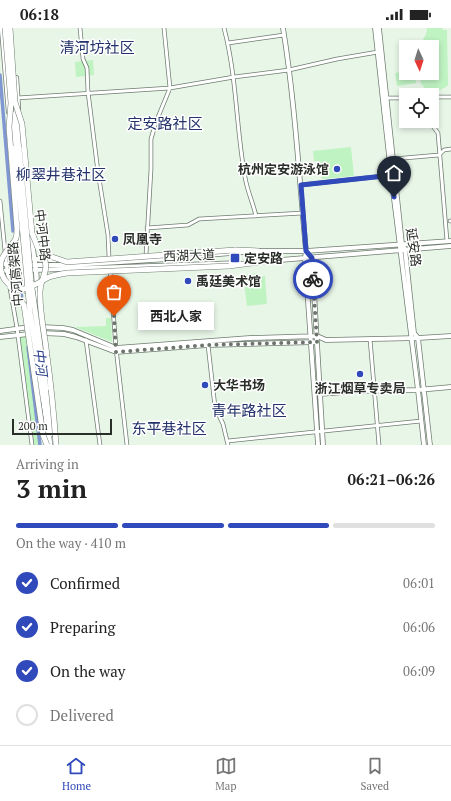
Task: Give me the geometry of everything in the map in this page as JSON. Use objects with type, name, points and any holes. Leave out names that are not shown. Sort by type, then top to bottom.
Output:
[{"type":"highway","name":"中河高架路","points":[[4,28],[35,312],[56,445]]},
{"type":"highway","name":"中河高架路","points":[[11,28],[13,100],[30,312],[50,445]]},
{"type":"highway","points":[[10,248],[15,238],[17,229],[9,127],[13,100]]},
{"type":"highway","points":[[13,100],[22,124],[32,233],[38,248],[46,260],[47,268],[41,282],[40,300],[56,445]]},
{"type":"highway","points":[[38,248],[31,244],[16,244],[2,256],[0,268],[3,279],[24,305],[43,435],[46,445]]},
{"type":"highway","points":[[43,254],[67,262],[235,250],[259,251]]},
{"type":"highway","points":[[3,279],[19,289],[27,289],[51,276],[67,273],[229,266],[259,262]]},
{"type":"main road","points":[[283,28],[301,185],[311,343],[319,432],[322,445]]},
{"type":"main road","name":"延安路","points":[[375,28],[379,52],[392,183],[403,249],[414,333],[418,338],[430,445]]},
{"type":"main road","name":"延安路","points":[[379,28],[379,52]]},
{"type":"main road","name":"延安路","points":[[384,98],[393,159],[401,244]]},
{"type":"main road","name":"中河中路","points":[[13,100],[22,264],[29,327],[46,445]]},
{"type":"main road","name":"中河中路","points":[[13,100],[35,265],[40,327],[56,445]]},
{"type":"main road","points":[[35,265],[105,260],[109,265],[259,251],[306,251],[449,241]]},
{"type":"main road","name":"西湖大道","points":[[0,264],[109,265],[259,262],[451,246]]},
{"type":"main road","name":"延安路","points":[[403,249],[411,339],[424,445]]},
{"type":"main road","points":[[306,251],[312,258],[317,336],[320,394],[318,445]]},
{"type":"main road","name":"西湖大道","points":[[0,271],[23,270],[35,265]]},
{"type":"main road","points":[[0,331],[29,327],[63,328],[73,330],[116,350],[250,338],[317,336],[326,340],[411,339],[451,336]]},
{"type":"main road","points":[[0,337],[19,334],[64,334],[116,350],[208,345],[317,342]]},
{"type":"main road","points":[[320,394],[356,391],[375,392],[418,390],[451,387]]},
{"type":"street","points":[[80,28],[83,59],[87,68],[88,92],[98,177],[108,236],[109,257]]},
{"type":"street","points":[[146,256],[151,169],[151,139],[156,122],[170,88],[164,28]]},
{"type":"street","points":[[224,28],[234,77],[245,178],[256,216]]},
{"type":"street","points":[[228,43],[284,35]]},
{"type":"street","points":[[13,100],[88,92],[170,88],[234,77],[289,70],[337,59],[379,52]]},
{"type":"street","points":[[439,97],[451,97]]},
{"type":"street","points":[[384,98],[399,98]]},
{"type":"street","points":[[434,128],[438,133],[449,241]]},
{"type":"street","points":[[393,159],[440,155],[444,150],[451,149]]},
{"type":"street","points":[[301,185],[384,176],[392,183]]},
{"type":"street","points":[[0,201],[6,264],[19,334],[32,445]]},
{"type":"street","points":[[147,228],[188,225],[199,219],[303,212]]},
{"type":"street","points":[[109,265],[116,350],[127,445]]},
{"type":"street","points":[[370,339],[379,445]]},
{"type":"street","points":[[86,340],[100,445]]},
{"type":"street","points":[[208,345],[215,407],[223,424],[228,443],[421,421]]},
{"type":"green space","points":[[427,28],[442,28],[443,30],[447,30],[448,85],[442,89],[424,88],[421,83],[421,80],[439,80],[439,40],[423,40]]},
{"type":"green space","points":[[93,60],[94,75],[76,77],[75,62]]},
{"type":"green space","points":[[399,72],[399,80],[416,80],[416,83],[397,86],[395,73]]},
{"type":"green space","name":"杭州定安游泳馆","points":[[351,147],[354,176],[322,179],[320,161],[314,161],[313,151]]},
{"type":"green space","points":[[258,273],[257,276],[265,276],[267,304],[247,306],[243,275]]},
{"type":"green space","points":[[106,318],[111,318],[112,342],[75,327],[106,326]]},
{"type":"green space","points":[[17,334],[29,334],[40,445],[32,445]]},
{"type":"waterway","name":"中河","points":[[0,75],[13,231]]},
{"type":"waterway","name":"中河","points":[[20,282],[22,301]]},
{"type":"waterway","name":"中河","points":[[28,347],[40,445]]},
{"type":"way so far","points":[[114,316],[116,352],[208,345],[317,342],[313,279]]},
{"type":"place","name":"杭州定安游泳馆","points":[[337,169]]},
{"type":"place","name":"凤凰寺","points":[[115,239]]},
{"type":"place","name":"定安路","points":[[235,258]]},
{"type":"place","name":"禹廷美术馆","points":[[188,281]]},
{"type":"place","name":"西北人家","points":[[114,316]]},
{"type":"place","name":"浙江烟草专卖局","points":[[360,374]]},
{"type":"place","name":"大华书场","points":[[205,385]]},
{"type":"district","name":"清河坊社区","points":[[97,47]]},
{"type":"district","name":"定安路社区","points":[[165,123]]},
{"type":"district","name":"柳翠井巷社区","points":[[61,174]]},
{"type":"district","name":"青年路社区","points":[[249,410]]},
{"type":"district","name":"东平巷社区","points":[[169,428]]},
{"type":"route","points":[[313,279],[312,258],[306,251],[301,185],[384,176],[392,183],[394,197]]}]
